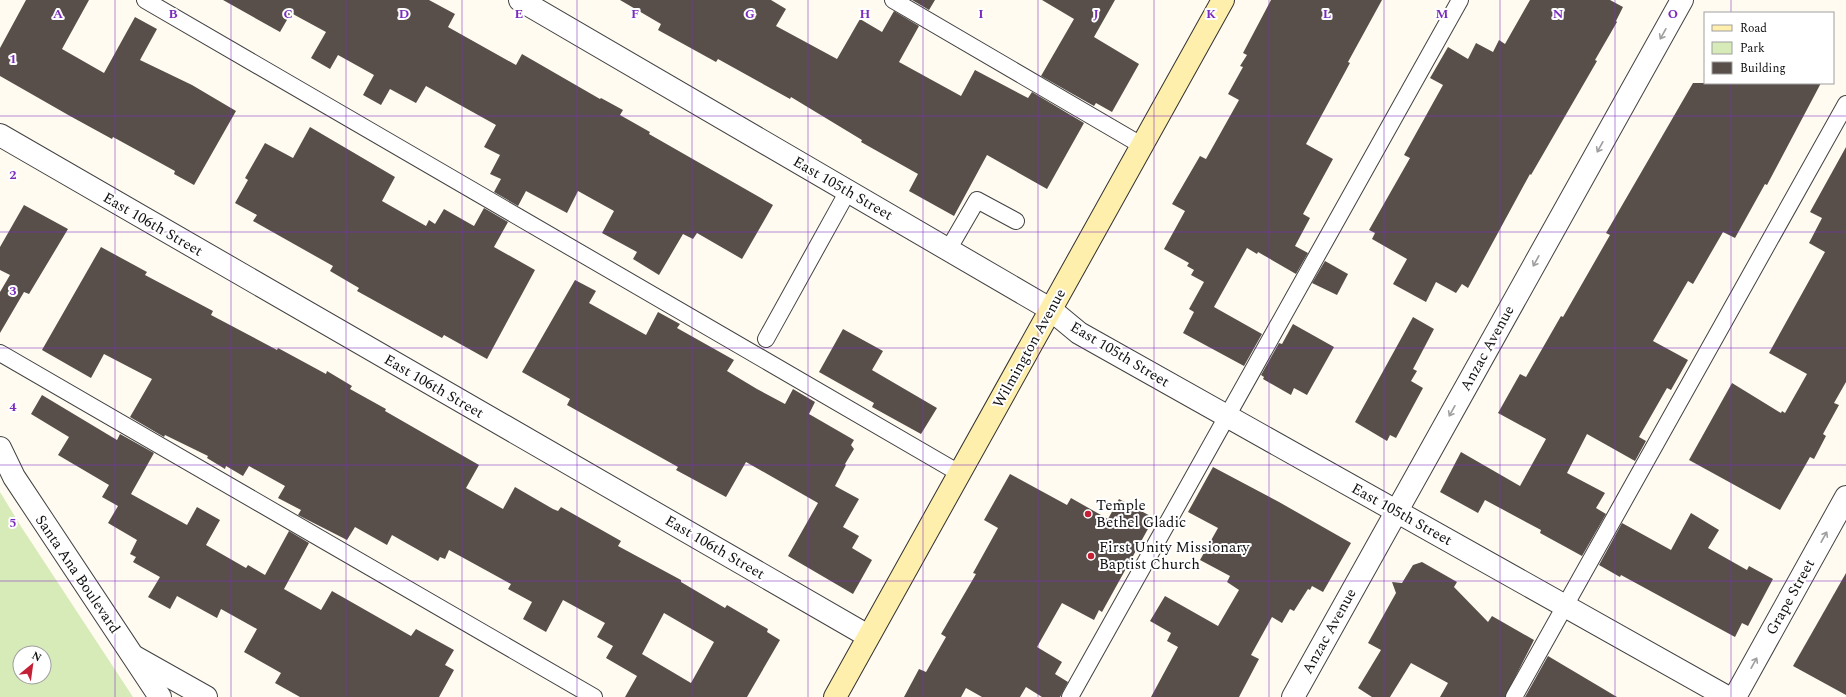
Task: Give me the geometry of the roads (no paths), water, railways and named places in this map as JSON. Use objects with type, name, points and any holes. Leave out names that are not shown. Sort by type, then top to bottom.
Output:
[{"type":"main road","name":"Wilmington Avenue","points":[[835,697],[1223,0]]},
{"type":"street","name":"East 105th Street","points":[[520,0],[1050,309],[1079,333],[1727,697]]},
{"type":"street","name":"Anzac Avenue","points":[[1293,697],[1682,0]]},
{"type":"street","name":"East 106th Street","points":[[0,135],[868,636]]},
{"type":"street","name":"Santa Ana Boulevard","points":[[0,448],[14,477],[160,697]]},
{"type":"street","name":"Grape Street","points":[[1735,697],[1846,497]]},
{"type":"street","points":[[133,656],[206,697]]},
{"type":"lane","points":[[145,0],[959,473]]},
{"type":"lane","points":[[892,0],[1141,145]]},
{"type":"lane","points":[[1070,697],[1460,0]]},
{"type":"lane","points":[[1514,697],[1564,605],[1846,104]]},
{"type":"lane","points":[[766,339],[848,191]]},
{"type":"lane","points":[[948,250],[977,200],[1016,221]]},
{"type":"lane","points":[[0,353],[594,697]]},
{"type":"place","name":"Temple Bethel Gladic","points":[[1088,514]]},
{"type":"place","name":"First Unity Missionary Baptist Church","points":[[1091,556]]}]
